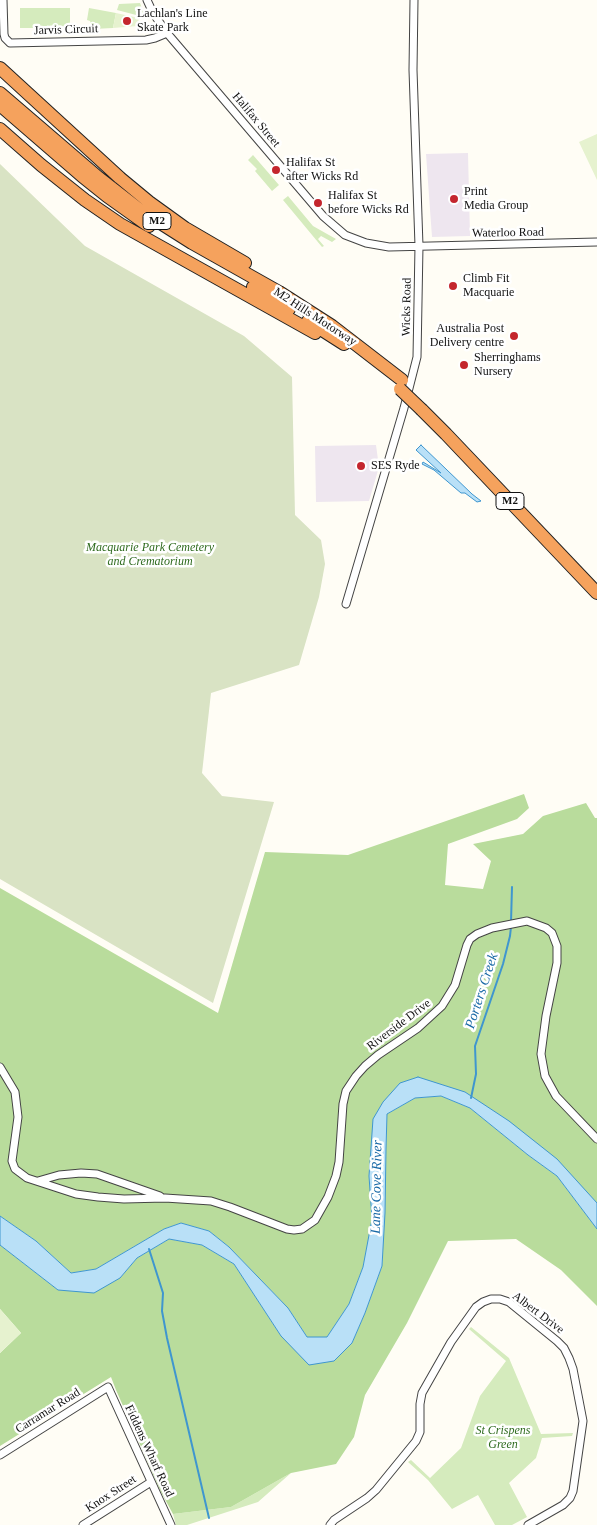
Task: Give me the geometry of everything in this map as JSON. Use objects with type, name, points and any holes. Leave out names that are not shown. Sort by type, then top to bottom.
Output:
[{"type":"highway","points":[[0,68],[120,178],[149,202],[185,228],[304,301],[332,326]]},
{"type":"highway","name":"M2 Hills Motorway","points":[[0,92],[99,178],[140,210],[332,326],[423,405],[597,581]]},
{"type":"highway","name":"M2 Hills Motorway","points":[[0,105],[82,176],[131,214],[185,249],[286,306],[343,343],[401,385]]},
{"type":"highway","points":[[0,129],[85,200],[120,224],[325,338],[343,343]]},
{"type":"highway","name":"M2 Hills Motorway","points":[[423,405],[446,434],[597,593]]},
{"type":"street","name":"Jarvis Circuit","points":[[3,0],[4,34],[10,43],[146,40],[167,33]]},
{"type":"street","name":"Halifax Street","points":[[147,0],[153,13],[167,33],[323,216],[334,226],[345,235],[377,246],[420,246]]},
{"type":"street","name":"Wicks Road","points":[[346,604],[414,372],[417,356],[420,246],[413,70],[414,0]]},
{"type":"street","name":"Waterloo Road","points":[[420,246],[597,242]]},
{"type":"street","name":"Riverside Drive","points":[[0,1067],[15,1092],[18,1118],[12,1156],[15,1169],[27,1178],[76,1194],[98,1197],[165,1198],[216,1202],[288,1229],[302,1229],[311,1224],[319,1213],[336,1176],[344,1096],[350,1085],[365,1066],[418,1028],[442,1006],[455,985],[470,939],[483,931],[527,920],[540,924],[552,933],[557,946],[556,963],[541,1054],[545,1076],[556,1096],[597,1140]]},
{"type":"street","name":"Riverside Drive","points":[[37,1181],[66,1174],[97,1174],[165,1198]]},
{"type":"street","name":"Albert Drive","points":[[330,1525],[334,1520],[368,1498],[416,1441],[420,1432],[422,1393],[450,1342],[476,1308],[483,1302],[491,1299],[500,1299],[509,1302],[564,1348],[573,1369],[583,1421],[573,1491],[570,1498],[563,1505],[528,1525]]},
{"type":"street","name":"Carramar Road","points":[[0,1455],[108,1387]]},
{"type":"street","name":"Fiddens Wharf Road","points":[[108,1387],[171,1525]]},
{"type":"street","name":"Knox Street","points":[[83,1525],[151,1482]]},
{"type":"shaded area","points":[[468,153],[470,236],[432,237],[426,154]]},
{"type":"shaded area","points":[[376,445],[379,467],[369,501],[316,502],[315,446]]},
{"type":"green space","points":[[140,3],[143,12],[140,16],[117,10],[119,4]]},
{"type":"green space","points":[[20,8],[70,8],[70,28],[20,28]]},
{"type":"green space","points":[[89,8],[116,13],[113,28],[93,29],[90,21],[87,20]]},
{"type":"green space","name":"Lachlan's Line Skate Park","points":[[116,13],[139,18],[138,26],[113,28]]},
{"type":"green space","points":[[597,134],[597,180],[579,142]]},
{"type":"green space","points":[[253,155],[279,185],[272,191],[255,171],[257,169],[248,160]]},
{"type":"green space","name":"Macquarie Park Cemetery and Crematorium","points":[[0,164],[85,246],[244,336],[292,377],[295,515],[321,540],[325,564],[319,597],[299,665],[211,693],[202,773],[222,796],[274,802],[213,1003],[0,879]]},
{"type":"green space","points":[[288,196],[313,226],[336,239],[332,242],[321,236],[318,239],[324,246],[322,247],[283,200]]},
{"type":"green space","points":[[524,794],[529,808],[517,819],[448,844],[445,885],[483,889],[491,861],[473,844],[523,834],[543,816],[586,803],[595,818],[597,818],[597,1203],[465,1092],[383,1102],[369,1176],[373,1219],[363,1267],[349,1304],[327,1337],[307,1337],[288,1308],[229,1247],[209,1231],[181,1223],[164,1229],[96,1269],[71,1273],[36,1241],[0,1216],[0,888],[218,1013],[265,852],[348,855]]},
{"type":"green space","points":[[441,1096],[470,1108],[557,1176],[597,1229],[597,1306],[561,1270],[516,1239],[448,1241],[407,1323],[365,1395],[354,1437],[336,1464],[291,1473],[231,1507],[173,1514],[161,1492],[111,1377],[0,1446],[0,1353],[21,1333],[0,1309],[0,1245],[58,1290],[120,1278],[137,1258],[169,1239],[202,1245],[234,1264],[281,1336],[352,1343],[382,1266],[387,1114],[415,1098]]},
{"type":"green space","points":[[0,1309],[21,1333],[0,1353]]},
{"type":"green space","name":"St Crispens Green","points":[[471,1327],[509,1358],[541,1434],[573,1433],[572,1436],[542,1438],[536,1458],[509,1483],[527,1517],[512,1525],[495,1525],[478,1495],[452,1509],[428,1480],[408,1462],[411,1460],[430,1478],[461,1448],[480,1396],[506,1361],[469,1329]]},
{"type":"green space","points":[[291,1473],[258,1502],[187,1525],[176,1525],[173,1514],[231,1507]]},
{"type":"water","points":[[421,445],[481,501],[477,502],[465,493],[461,493],[434,470],[422,464],[423,462],[441,473],[416,450]]},
{"type":"water","name":"Lane Cove River","points":[[418,1077],[465,1092],[509,1121],[557,1159],[597,1203],[597,1229],[557,1176],[470,1108],[441,1096],[415,1098],[387,1114],[382,1266],[352,1343],[334,1361],[309,1365],[281,1336],[234,1264],[202,1245],[169,1239],[137,1258],[120,1278],[94,1293],[58,1290],[0,1245],[0,1216],[36,1241],[71,1273],[96,1269],[164,1229],[181,1223],[209,1231],[229,1247],[288,1308],[307,1337],[327,1337],[349,1304],[363,1267],[372,1219],[369,1176],[373,1119],[383,1102],[400,1083]]},
{"type":"waterway","name":"Porters Creek","points":[[511,922],[512,887]]},
{"type":"waterway","name":"Porters Creek","points":[[471,1098],[476,1074],[475,1046],[503,964],[511,927]]},
{"type":"waterway","points":[[149,1249],[163,1293],[162,1311],[167,1338],[209,1518]]},
{"type":"place","name":"Lachlan's Line Skate Park","points":[[127,21]]},
{"type":"place","name":"Halifax St after Wicks Rd","points":[[276,170]]},
{"type":"place","name":"Print Media Group","points":[[454,199]]},
{"type":"place","name":"Halifax St before Wicks Rd","points":[[318,203]]},
{"type":"place","name":"Climb Fit Macquarie","points":[[453,286]]},
{"type":"place","name":"Australia Post Delivery centre","points":[[514,336]]},
{"type":"place","name":"Sherringhams Nursery","points":[[464,365]]},
{"type":"place","name":"SES Ryde","points":[[361,466]]}]
